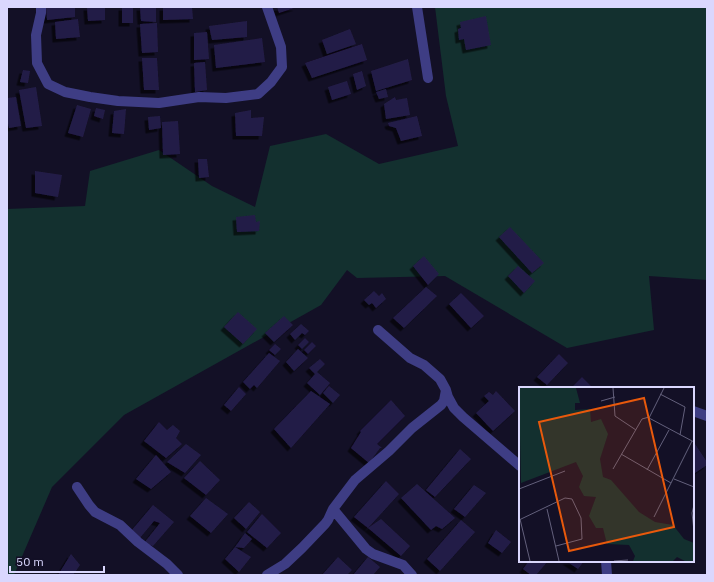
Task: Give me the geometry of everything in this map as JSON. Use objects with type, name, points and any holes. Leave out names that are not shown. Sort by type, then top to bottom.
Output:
[{"type":"street","points":[[41,7],[36,35],[37,63],[48,84],[64,92],[90,97],[118,101],[159,103],[199,97],[226,98],[258,94],[271,82],[282,67],[281,47],[267,7]]},
{"type":"street","points":[[417,7],[428,78]]},
{"type":"street","points":[[378,330],[410,358],[424,364],[440,379],[454,408],[519,465]]},
{"type":"street","points":[[267,575],[285,564],[328,520],[333,509],[355,480],[389,451],[412,428],[441,405],[444,401],[446,390]]},
{"type":"street","points":[[694,411],[707,416]]},
{"type":"street","points":[[77,487],[95,512],[120,525],[178,575]]},
{"type":"street","points":[[333,509],[366,548],[373,554],[403,565],[412,575]]},
{"type":"street","points":[[606,562],[607,575]]},
{"type":"green space","points":[[435,7],[707,7],[707,280],[649,276],[654,330],[567,348],[445,276],[357,278],[347,270],[321,305],[124,415],[52,487],[14,575],[7,575],[7,209],[85,206],[90,171],[159,150],[212,186],[255,207],[270,146],[326,134],[379,164],[458,146],[446,96]]},
{"type":"building","points":[[46,7],[75,7],[75,17],[47,20]]},
{"type":"building","points":[[87,7],[105,7],[105,20],[88,21]]},
{"type":"building","points":[[122,7],[133,7],[133,23],[122,23]]},
{"type":"building","points":[[140,7],[156,7],[156,22],[141,21]]},
{"type":"building","points":[[163,7],[192,7],[193,19],[163,20]]},
{"type":"building","points":[[277,7],[297,7],[279,13]]},
{"type":"building","points":[[486,16],[491,45],[466,50],[464,39],[459,40],[458,29],[461,28],[460,22]]},
{"type":"building","points":[[78,19],[80,37],[56,39],[55,22]]},
{"type":"building","points":[[247,21],[247,37],[212,40],[209,26]]},
{"type":"building","points":[[157,23],[158,52],[142,53],[140,24]]},
{"type":"building","points":[[350,29],[356,44],[327,54],[322,40]]},
{"type":"building","points":[[207,32],[209,59],[194,60],[194,33]]},
{"type":"building","points":[[262,38],[265,62],[216,68],[214,45]]},
{"type":"building","points":[[362,44],[367,60],[312,78],[305,63]]},
{"type":"building","points":[[142,58],[157,58],[159,90],[144,90]]},
{"type":"building","points":[[408,59],[412,80],[376,91],[371,71]]},
{"type":"building","points":[[205,62],[207,90],[195,92],[194,63]]},
{"type":"building","points":[[23,70],[30,71],[28,83],[20,82]]},
{"type":"building","points":[[362,71],[366,86],[357,90],[353,74]]},
{"type":"building","points":[[347,81],[351,94],[332,100],[328,87]]},
{"type":"building","points":[[36,87],[42,126],[26,128],[19,90]]},
{"type":"building","points":[[386,89],[388,97],[379,99],[376,92]]},
{"type":"building","points":[[16,97],[21,126],[9,128],[7,119],[7,98]]},
{"type":"building","points":[[395,97],[396,100],[407,98],[410,115],[386,119],[384,104]]},
{"type":"building","points":[[77,105],[91,109],[83,137],[68,133]]},
{"type":"building","points":[[96,108],[105,110],[103,119],[94,116]]},
{"type":"building","points":[[126,109],[124,134],[112,133],[114,111]]},
{"type":"building","points":[[251,110],[251,118],[264,117],[262,136],[236,136],[235,113]]},
{"type":"building","points":[[160,116],[161,128],[149,130],[148,117]]},
{"type":"building","points":[[417,116],[422,136],[401,141],[396,128],[389,126],[388,123]]},
{"type":"building","points":[[178,121],[180,154],[163,155],[162,122]]},
{"type":"building","points":[[198,159],[207,159],[209,177],[199,178]]},
{"type":"building","points":[[35,171],[62,175],[58,197],[35,193]]},
{"type":"building","points":[[255,215],[256,222],[260,221],[259,231],[237,232],[236,217]]},
{"type":"building","points":[[510,227],[544,263],[532,273],[499,237]]},
{"type":"building","points":[[424,256],[439,274],[428,285],[413,266]]},
{"type":"building","points":[[518,266],[535,281],[524,293],[508,276]]},
{"type":"building","points":[[426,287],[437,296],[404,328],[393,318]]},
{"type":"building","points":[[374,291],[379,296],[382,293],[386,299],[376,308],[372,303],[369,305],[364,300]]},
{"type":"building","points":[[461,293],[484,316],[471,328],[449,304]]},
{"type":"building","points":[[238,312],[257,329],[243,344],[224,327]]},
{"type":"building","points":[[284,316],[293,325],[274,342],[265,333]]},
{"type":"building","points":[[301,324],[309,331],[305,335],[302,333],[295,340],[290,334]]},
{"type":"building","points":[[305,338],[309,342],[302,349],[298,345]]},
{"type":"building","points":[[312,342],[316,346],[308,354],[304,350]]},
{"type":"building","points":[[275,344],[281,349],[275,355],[269,350]]},
{"type":"building","points":[[298,349],[308,358],[294,371],[286,362]]},
{"type":"building","points":[[269,353],[280,361],[257,388],[254,385],[250,389],[243,382]]},
{"type":"building","points":[[559,354],[568,363],[547,385],[537,377]]},
{"type":"building","points":[[320,359],[325,364],[315,374],[309,368]]},
{"type":"building","points":[[317,372],[330,383],[320,395],[307,383]]},
{"type":"building","points":[[582,377],[592,387],[572,387]]},
{"type":"building","points":[[329,386],[340,395],[333,403],[323,393]]},
{"type":"building","points":[[239,387],[246,394],[231,411],[224,405]]},
{"type":"building","points":[[311,391],[330,404],[291,448],[274,429]]},
{"type":"building","points":[[496,391],[515,411],[493,431],[476,413],[489,401],[484,396],[489,392],[493,395]]},
{"type":"building","points":[[391,400],[405,416],[377,444],[382,448],[380,448],[369,463],[351,448],[361,432],[360,431]]},
{"type":"building","points":[[159,422],[167,430],[173,425],[180,431],[176,438],[182,444],[166,458],[144,441]]},
{"type":"building","points":[[694,442],[707,462],[707,465],[695,473]]},
{"type":"building","points":[[186,444],[201,455],[185,473],[167,462]]},
{"type":"building","points":[[460,449],[471,459],[435,497],[426,490]]},
{"type":"building","points":[[156,455],[171,472],[151,489],[136,479]]},
{"type":"building","points":[[200,461],[220,480],[206,495],[184,478]]},
{"type":"building","points":[[386,481],[399,494],[368,528],[354,517]]},
{"type":"building","points":[[417,484],[455,518],[442,529],[436,526],[431,530],[401,498]]},
{"type":"building","points":[[474,485],[486,493],[465,517],[454,509]]},
{"type":"building","points":[[206,498],[228,514],[211,533],[190,516]]},
{"type":"building","points":[[249,502],[260,512],[246,529],[234,518]]},
{"type":"building","points":[[153,505],[174,522],[153,546],[144,543],[160,523],[154,521],[139,539],[131,531]]},
{"type":"building","points":[[262,514],[281,533],[267,548],[247,532]]},
{"type":"building","points":[[381,519],[410,546],[401,556],[368,528]]},
{"type":"building","points":[[461,520],[475,532],[440,571],[427,559]]},
{"type":"building","points":[[496,530],[511,542],[502,553],[488,543]]},
{"type":"building","points":[[245,533],[252,539],[244,548],[235,547]]},
{"type":"building","points":[[235,547],[251,557],[239,572],[225,559]]},
{"type":"building","points":[[71,554],[80,565],[73,575],[58,575]]},
{"type":"building","points":[[338,557],[352,570],[347,575],[322,575]]},
{"type":"building","points":[[368,557],[380,567],[373,575],[353,575]]},
{"type":"building","points":[[528,562],[547,562],[536,575],[531,575],[523,569]]},
{"type":"building","points":[[568,562],[583,562],[578,569]]}]
